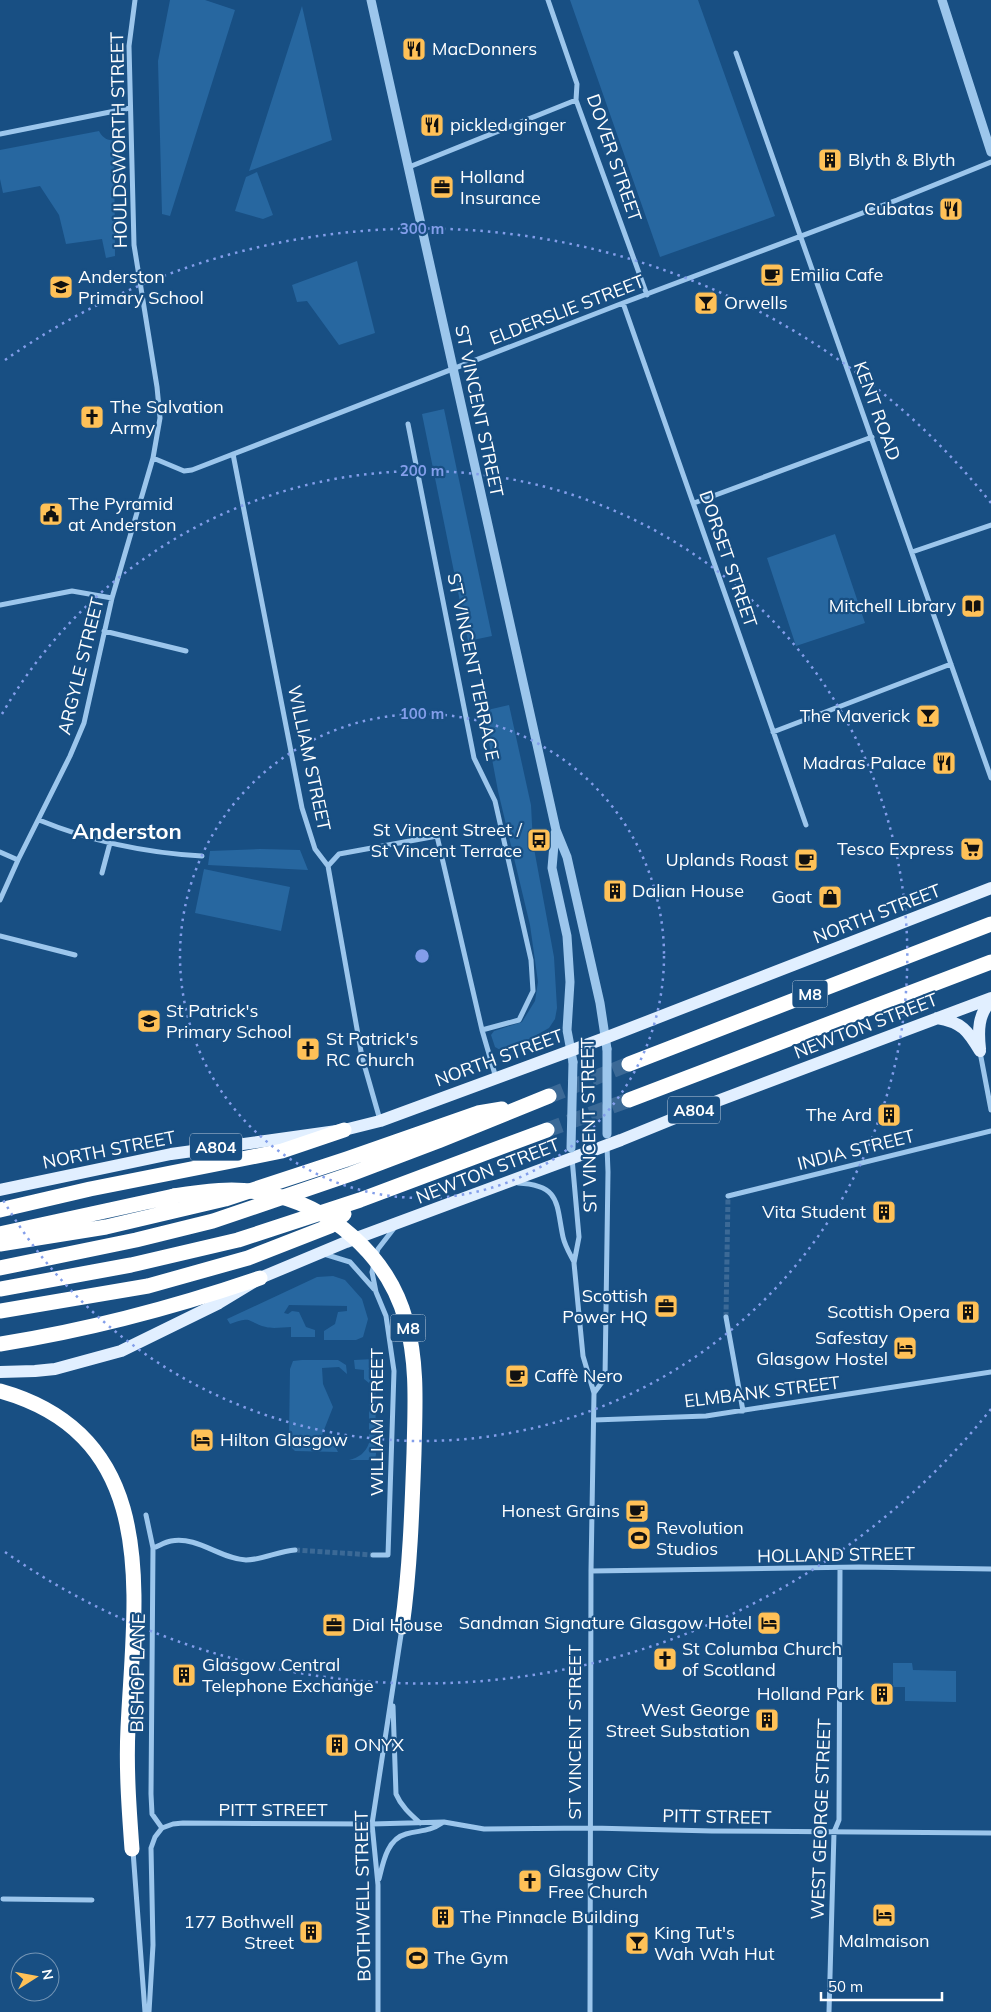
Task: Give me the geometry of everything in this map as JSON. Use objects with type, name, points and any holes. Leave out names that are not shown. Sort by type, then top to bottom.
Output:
[{"type":"highway","name":"M8","points":[[629,1064],[991,924]]},
{"type":"highway","name":"M8","points":[[629,1100],[991,962]]},
{"type":"highway","points":[[3,1268],[136,1240],[212,1221],[351,1174],[548,1096]]},
{"type":"highway","points":[[0,1244],[106,1227],[225,1199],[347,1159],[478,1112],[524,1106]]},
{"type":"highway","points":[[0,1210],[90,1189],[282,1151],[344,1130]]},
{"type":"highway","points":[[0,1289],[131,1265],[238,1240],[360,1200],[547,1130]]},
{"type":"highway","name":"M8","points":[[0,1230],[174,1196],[208,1191],[241,1190],[279,1196],[303,1205],[329,1218],[359,1242],[383,1271],[392,1286],[400,1302],[410,1336],[415,1381],[412,1530],[402,1626]]},
{"type":"highway","name":"M8","points":[[0,1234],[174,1196]]},
{"type":"highway","points":[[0,1311],[148,1286],[248,1258],[330,1226],[360,1200]]},
{"type":"highway","points":[[0,1344],[52,1336],[169,1307],[260,1278]]},
{"type":"highway","points":[[0,1391],[43,1408],[74,1430],[105,1466],[125,1510],[133,1560],[134,1595],[133,1661],[128,1730],[128,1793],[132,1849]]},
{"type":"main road","name":"NORTH STREET","points":[[0,1190],[188,1152],[344,1130],[380,1121],[496,1078],[571,1057],[606,1044],[991,888]]},
{"type":"main road","name":"NEWTON STREET","points":[[0,1372],[35,1372],[55,1369],[76,1365],[121,1351],[219,1303],[260,1278],[320,1253],[509,1182],[571,1153],[712,1103],[937,1018],[991,1000]]},
{"type":"main road","points":[[980,1051],[979,1024],[984,1010],[991,1000]]},
{"type":"main road","points":[[937,1018],[961,1025],[970,1034],[980,1051]]},
{"type":"street","name":"HOULDSWORTH STREET","points":[[135,0],[129,46],[135,252],[160,410],[159,428],[153,458]]},
{"type":"street","name":"ST VINCENT STREET","points":[[371,0],[556,830],[568,857],[600,1002],[606,1044],[608,1172],[606,1378],[594,1393]]},
{"type":"street","name":"DOVER STREET","points":[[548,0],[577,84],[576,100],[647,295]]},
{"type":"street","points":[[942,0],[991,152]]},
{"type":"street","name":"KENT ROAD","points":[[736,53],[799,237],[872,437],[991,778]]},
{"type":"street","points":[[409,167],[576,100]]},
{"type":"street","points":[[0,134],[130,108]]},
{"type":"street","name":"ELDERSLIE STREET","points":[[153,458],[184,471],[192,470],[991,162]]},
{"type":"street","name":"DORSET STREET","points":[[624,302],[806,825]]},
{"type":"street","name":"ST VINCENT TERRACE","points":[[408,424],[474,758],[495,801],[531,960],[533,991],[519,1020],[482,1030]]},
{"type":"street","points":[[694,503],[872,437]]},
{"type":"street","name":"WILLIAM STREET","points":[[233,454],[302,808],[315,849],[328,866],[362,1058],[380,1121]]},
{"type":"street","name":"ARGYLE STREET","points":[[0,900],[70,756],[84,723],[112,598],[153,458]]},
{"type":"street","points":[[912,552],[991,526]]},
{"type":"street","points":[[0,604],[72,591],[112,598]]},
{"type":"street","points":[[104,631],[186,651]]},
{"type":"street","points":[[774,732],[951,664]]},
{"type":"street","points":[[39,820],[61,829],[110,843],[172,855],[202,856]]},
{"type":"street","name":"ST VINCENT STREET","points":[[556,830],[552,868],[567,936],[570,982],[567,1030],[571,1057],[571,1153],[579,1237],[574,1263],[582,1356],[594,1393],[591,1571],[592,1828],[590,2012]]},
{"type":"street","points":[[328,866],[339,854],[437,836],[482,1030],[496,1078]]},
{"type":"street","points":[[102,873],[110,843]]},
{"type":"street","points":[[0,852],[18,860]]},
{"type":"street","points":[[0,936],[75,955]]},
{"type":"street","points":[[980,1051],[991,1110]]},
{"type":"street","name":"INDIA STREET","points":[[728,1196],[991,1131]]},
{"type":"street","name":"ST VINCENT STREET","points":[[509,1182],[528,1183],[544,1189],[552,1195],[560,1210],[564,1239],[574,1263]]},
{"type":"street","name":"WILLIAM STREET","points":[[373,1555],[388,1555],[394,1371],[386,1316],[376,1292],[372,1272],[378,1249],[398,1223]]},
{"type":"street","name":"WILLIAM STREET","points":[[320,1253],[350,1262],[366,1278],[376,1292]]},
{"type":"street","points":[[726,1317],[743,1411]]},
{"type":"street","name":"ELMBANK STREET","points":[[594,1420],[706,1416],[991,1372]]},
{"type":"street","name":"BISHOP LANE","points":[[146,1515],[153,1548],[152,1814],[162,1828]]},
{"type":"street","points":[[153,1548],[172,1541],[185,1541],[196,1543],[228,1556],[246,1560],[295,1550]]},
{"type":"street","name":"HOLLAND STREET","points":[[591,1571],[840,1568],[991,1569]]},
{"type":"street","name":"WEST GEORGE STREET","points":[[830,2012],[834,1832],[838,1820],[840,1568]]},
{"type":"street","name":"BOTHWELL STREET","points":[[378,2012],[378,1885],[372,1824],[402,1626]]},
{"type":"street","name":"BOTHWELL STREET","points":[[392,1691],[396,1794],[408,1812],[420,1823]]},
{"type":"street","points":[[378,1885],[383,1862],[392,1844],[404,1835],[432,1830],[444,1822]]},
{"type":"street","name":"PITT STREET","points":[[162,1828],[183,1823],[372,1824],[444,1822],[484,1829],[592,1828],[991,1833]]},
{"type":"street","points":[[150,2012],[153,1945],[151,1848],[155,1836],[162,1828]]},
{"type":"street","points":[[132,1849],[145,2012]]},
{"type":"street","points":[[4,1899],[92,1900]]},
{"type":"shaded area","points":[[170,0],[205,0],[235,10],[170,216],[162,214],[158,61]]},
{"type":"shaded area","points":[[570,0],[698,0],[775,216],[660,257]]},
{"type":"shaded area","points":[[302,6],[332,140],[249,171]]},
{"type":"shaded area","points":[[99,131],[105,138],[114,140],[115,256],[106,258],[102,239],[66,244],[59,215],[40,186],[3,193],[0,179],[0,150]]},
{"type":"shaded area","points":[[257,172],[273,215],[263,219],[235,211],[246,177]]},
{"type":"shaded area","points":[[357,261],[375,333],[339,345],[307,301],[297,302],[292,285]]},
{"type":"shaded area","points":[[444,409],[492,636],[468,641],[422,414]]},
{"type":"shaded area","points":[[835,534],[865,623],[796,646],[767,558]]},
{"type":"shaded area","points":[[509,705],[531,805],[533,843],[554,957],[557,1008],[555,1019],[549,1028],[515,1047],[502,1051],[495,1047],[491,1035],[494,1031],[522,1022],[535,1001],[538,982],[530,925],[498,791],[483,711]]},
{"type":"shaded area","points":[[300,850],[308,870],[208,865],[210,851]]},
{"type":"shaded area","points":[[204,869],[290,887],[281,931],[195,913]]},
{"type":"shaded area","points":[[333,1276],[345,1280],[362,1299],[368,1319],[363,1337],[356,1340],[324,1340],[324,1331],[335,1324],[338,1312],[347,1311],[347,1306],[289,1305],[284,1313],[299,1312],[306,1327],[315,1330],[315,1337],[291,1337],[291,1327],[269,1328],[250,1320],[230,1324],[227,1319],[317,1277]]},
{"type":"shaded area","points":[[375,1359],[375,1460],[349,1460],[362,1454],[369,1443],[369,1383],[364,1379],[364,1370],[355,1369],[354,1360]]},
{"type":"shaded area","points":[[338,1360],[346,1365],[347,1374],[339,1367],[322,1368],[323,1384],[333,1407],[322,1435],[323,1441],[331,1446],[335,1446],[338,1452],[295,1451],[290,1446],[290,1369],[293,1361]]},
{"type":"shaded area","points":[[893,1663],[912,1663],[913,1670],[956,1671],[956,1702],[905,1701],[905,1687],[893,1687]]},
{"type":"tunnel","points":[[549,1096],[629,1064]]},
{"type":"tunnel","points":[[547,1130],[629,1100]]},
{"type":"tunnel","points":[[726,1317],[728,1196]]},
{"type":"tunnel","points":[[295,1550],[373,1555]]},
{"type":"place","name":"MacDonners","points":[[414,49]]},
{"type":"place","name":"pickled ginger","points":[[432,125]]},
{"type":"place","name":"Blyth & Blyth","points":[[830,160]]},
{"type":"place","name":"Holland Insurance","points":[[442,187]]},
{"type":"place","name":"Cubatas","points":[[951,209]]},
{"type":"place","name":"Emilia Cafe","points":[[772,275]]},
{"type":"place","name":"Anderston Primary School","points":[[61,287]]},
{"type":"place","name":"Orwells","points":[[706,303]]},
{"type":"place","name":"The Salvation Army","points":[[92,417]]},
{"type":"place","name":"The Pyramid at Anderston","points":[[51,514]]},
{"type":"place","name":"Mitchell Library","points":[[973,606]]},
{"type":"place","name":"The Maverick","points":[[928,716]]},
{"type":"place","name":"Madras Palace","points":[[944,763]]},
{"type":"place","name":"St Vincent Street / St Vincent Terrace","points":[[539,840]]},
{"type":"place","name":"Tesco Express","points":[[972,849]]},
{"type":"place","name":"Uplands Roast","points":[[806,860]]},
{"type":"place","name":"Dalian House","points":[[615,891]]},
{"type":"place","name":"Goat","points":[[830,897]]},
{"type":"place","name":"St Patrick's Primary School","points":[[149,1021]]},
{"type":"place","name":"St Patrick's RC Church","points":[[308,1049]]},
{"type":"place","name":"The Ard","points":[[889,1115]]},
{"type":"place","name":"Vita Student","points":[[884,1212]]},
{"type":"place","name":"Scottish Power HQ","points":[[666,1306]]},
{"type":"place","name":"Scottish Opera","points":[[968,1312]]},
{"type":"place","name":"Safestay Glasgow Hostel","points":[[905,1348]]},
{"type":"place","name":"Caffè Nero","points":[[517,1376]]},
{"type":"place","name":"Hilton Glasgow","points":[[202,1440]]},
{"type":"place","name":"Honest Grains","points":[[637,1511]]},
{"type":"place","name":"Revolution Studios","points":[[639,1538]]},
{"type":"place","name":"Sandman Signature Glasgow Hotel","points":[[769,1623]]},
{"type":"place","name":"Dial House","points":[[334,1625]]},
{"type":"place","name":"St Columba Church of Scotland","points":[[665,1659]]},
{"type":"place","name":"Glasgow Central Telephone Exchange","points":[[184,1675]]},
{"type":"place","name":"Holland Park","points":[[882,1694]]},
{"type":"place","name":"West George Street Substation","points":[[767,1720]]},
{"type":"place","name":"ONYX","points":[[337,1745]]},
{"type":"place","name":"Glasgow City Free Church","points":[[530,1881]]},
{"type":"place","name":"Malmaison","points":[[884,1915]]},
{"type":"place","name":"The Pinnacle Building","points":[[443,1917]]},
{"type":"place","name":"177 Bothwell Street","points":[[311,1932]]},
{"type":"place","name":"King Tut's Wah Wah Hut","points":[[637,1943]]},
{"type":"place","name":"The Gym","points":[[417,1958]]},
{"type":"district","name":"Anderston","points":[[127,831]]}]
